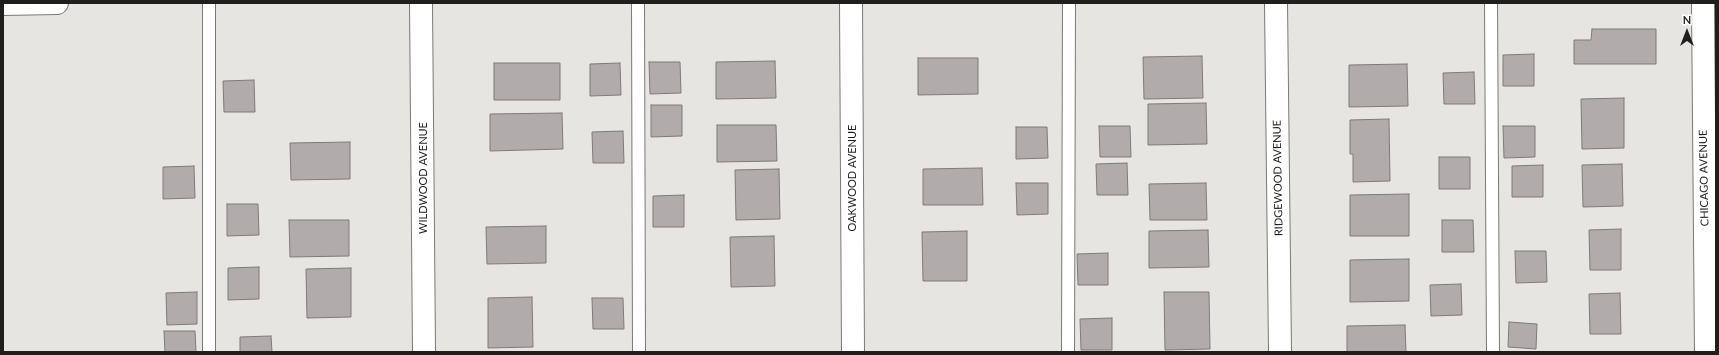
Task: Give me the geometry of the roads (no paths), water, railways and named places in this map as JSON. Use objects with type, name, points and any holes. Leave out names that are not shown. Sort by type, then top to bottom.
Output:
[{"type":"street","points":[[3,4],[57,3]]},
{"type":"street","name":"WILDWOOD AVENUE","points":[[421,3],[424,352]]},
{"type":"street","name":"OAKWOOD AVENUE","points":[[852,3],[853,352]]},
{"type":"street","name":"RIDGEWOOD AVENUE","points":[[1276,3],[1280,352]]},
{"type":"street","name":"CHICAGO AVENUE","points":[[1702,3],[1706,352]]},
{"type":"lane","points":[[209,3],[209,352]]},
{"type":"lane","points":[[638,3],[639,352]]},
{"type":"lane","points":[[1068,352],[1069,3]]},
{"type":"lane","points":[[1491,3],[1493,352]]}]
